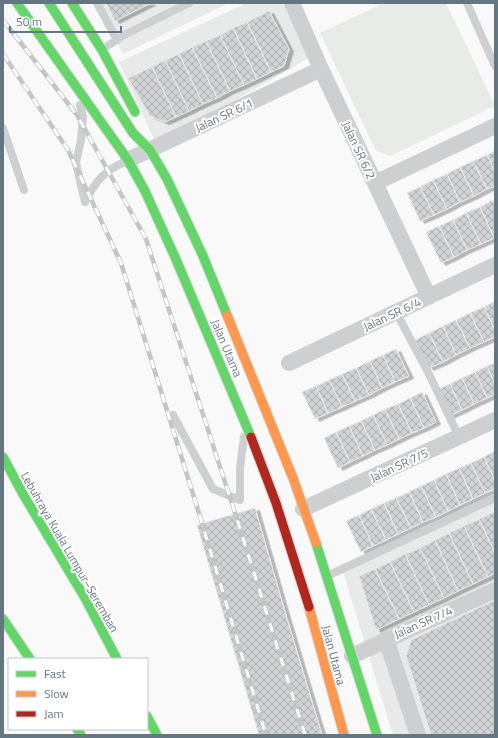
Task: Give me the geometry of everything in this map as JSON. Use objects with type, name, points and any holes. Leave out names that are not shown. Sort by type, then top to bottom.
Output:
[{"type":"main road","name":"Jalan Utama","points":[[17,3],[128,160],[145,191],[175,257],[246,424],[276,503],[310,610],[344,735]]},
{"type":"main road","name":"Jalan Utama","points":[[48,3],[86,57],[133,133],[150,150],[167,179],[203,256],[281,446],[327,576],[377,735]]},
{"type":"main road","points":[[72,3],[102,50],[139,119]]},
{"type":"main road","points":[[144,132],[150,150]]},
{"type":"main road","name":"Lebuhraya Kuala Lumpur–Seremban","points":[[3,457],[22,494],[84,598],[116,658]]},
{"type":"main road","points":[[3,619],[29,658]]},
{"type":"main road","points":[[148,718],[157,735]]},
{"type":"street","name":"Jalan SR 6/2","points":[[292,3],[321,69],[429,297]]},
{"type":"street","name":"Jalan SR 6/1","points":[[128,160],[321,69]]},
{"type":"street","points":[[375,183],[495,126]]},
{"type":"street","name":"Jalan SR 6/4","points":[[289,363],[495,265]]},
{"type":"street","name":"Jalan SR 7/5","points":[[303,509],[495,420]]},
{"type":"street","name":"Jalan SR 7/4","points":[[352,656],[495,590]]},
{"type":"street","points":[[386,639],[418,735]]},
{"type":"lane","points":[[97,3],[118,40]]},
{"type":"lane","points":[[102,50],[189,3]]},
{"type":"lane","points":[[467,3],[495,66]]},
{"type":"lane","points":[[76,88],[83,116],[82,140],[76,163],[85,202],[92,187],[105,173],[128,160]]},
{"type":"lane","points":[[3,128],[24,190]]},
{"type":"lane","points":[[396,312],[428,372],[459,437]]},
{"type":"lane","points":[[173,415],[213,489],[240,500],[240,468],[246,424]]},
{"type":"lane","points":[[327,576],[495,498]]},
{"type":"shaded area","points":[[95,3],[229,3],[123,54]]},
{"type":"shaded area","points":[[247,3],[283,3],[308,58],[157,146],[119,62]]},
{"type":"shaded area","points":[[384,3],[446,3],[495,106],[390,156],[376,151],[320,33]]},
{"type":"shaded area","points":[[495,497],[495,735],[393,735],[341,565]]},
{"type":"building","points":[[106,3],[151,3],[115,21]]},
{"type":"building","points":[[269,11],[289,49],[284,66],[271,72],[247,22]]},
{"type":"building","points":[[247,22],[271,72],[257,79],[233,28]]},
{"type":"building","points":[[233,28],[257,79],[244,85],[220,35]]},
{"type":"building","points":[[220,35],[244,85],[230,91],[206,41]]},
{"type":"building","points":[[206,41],[230,91],[217,98],[192,47]]},
{"type":"building","points":[[192,47],[217,98],[203,104],[179,54]]},
{"type":"building","points":[[179,54],[203,104],[189,111],[165,60]]},
{"type":"building","points":[[165,60],[189,111],[176,117],[152,67]]},
{"type":"building","points":[[152,67],[176,117],[165,122],[150,116],[128,78]]},
{"type":"building","points":[[495,151],[495,171],[487,155]]},
{"type":"building","points":[[487,155],[495,171],[495,186],[487,189],[473,161]]},
{"type":"building","points":[[473,161],[487,189],[474,196],[460,167]]},
{"type":"building","points":[[460,167],[474,196],[460,202],[447,174]]},
{"type":"building","points":[[447,174],[460,202],[447,209],[433,180]]},
{"type":"building","points":[[433,180],[447,209],[434,215],[420,187]]},
{"type":"building","points":[[420,187],[434,215],[420,221],[407,193]]},
{"type":"building","points":[[493,200],[495,205],[494,238],[480,207]]},
{"type":"building","points":[[480,207],[494,238],[481,244],[466,213]]},
{"type":"building","points":[[466,213],[481,244],[467,250],[453,220]]},
{"type":"building","points":[[453,220],[467,250],[454,257],[439,226]]},
{"type":"building","points":[[439,226],[454,257],[441,263],[426,232]]},
{"type":"building","points":[[495,301],[495,330],[484,307]]},
{"type":"building","points":[[484,307],[495,330],[495,337],[484,342],[470,313]]},
{"type":"building","points":[[470,313],[484,342],[470,348],[456,320]]},
{"type":"building","points":[[456,320],[470,348],[456,355],[443,326]]},
{"type":"building","points":[[443,326],[456,355],[443,362],[429,333]]},
{"type":"building","points":[[429,333],[443,362],[429,368],[415,340]]},
{"type":"building","points":[[396,349],[409,376],[395,382],[383,355]]},
{"type":"building","points":[[383,355],[395,382],[382,388],[370,361]]},
{"type":"building","points":[[370,361],[382,388],[369,395],[356,368]]},
{"type":"building","points":[[495,363],[495,384],[487,366]]},
{"type":"building","points":[[487,366],[495,384],[495,394],[487,398],[475,372]]},
{"type":"building","points":[[356,368],[369,395],[355,401],[342,374]]},
{"type":"building","points":[[475,372],[487,398],[474,404],[462,378]]},
{"type":"building","points":[[342,374],[355,401],[342,407],[329,380]]},
{"type":"building","points":[[462,378],[474,404],[462,410],[450,384]]},
{"type":"building","points":[[329,380],[342,407],[328,413],[316,386]]},
{"type":"building","points":[[450,384],[462,410],[449,416],[437,390]]},
{"type":"building","points":[[316,386],[328,413],[315,419],[302,392]]},
{"type":"building","points":[[422,392],[436,422],[424,428],[410,398]]},
{"type":"building","points":[[410,398],[424,428],[412,433],[398,404]]},
{"type":"building","points":[[398,404],[412,433],[399,439],[385,409]]},
{"type":"building","points":[[385,409],[399,439],[387,445],[373,415]]},
{"type":"building","points":[[373,415],[387,445],[375,450],[361,421]]},
{"type":"building","points":[[361,421],[375,450],[363,456],[349,426]]},
{"type":"building","points":[[349,426],[363,456],[350,462],[336,432]]},
{"type":"building","points":[[336,432],[350,462],[338,468],[324,438]]},
{"type":"building","points":[[495,451],[495,481],[484,457]]},
{"type":"building","points":[[484,457],[495,481],[495,489],[485,493],[471,463]]},
{"type":"building","points":[[471,463],[485,493],[473,499],[459,468]]},
{"type":"building","points":[[459,468],[473,499],[460,505],[446,474]]},
{"type":"building","points":[[446,474],[460,505],[448,511],[434,480]]},
{"type":"building","points":[[434,480],[448,511],[436,517],[421,486]]},
{"type":"building","points":[[421,486],[436,517],[423,522],[409,492]]},
{"type":"building","points":[[409,492],[423,522],[411,528],[396,498]]},
{"type":"building","points":[[396,498],[411,528],[398,534],[384,503]]},
{"type":"building","points":[[384,503],[398,534],[386,540],[371,509]]},
{"type":"building","points":[[255,508],[322,735],[259,735],[197,525]]},
{"type":"building","points":[[371,509],[386,540],[373,546],[359,515]]},
{"type":"building","points":[[494,512],[495,515],[495,553],[479,519]]},
{"type":"building","points":[[359,515],[373,546],[361,552],[346,521]]},
{"type":"building","points":[[479,519],[495,553],[495,573],[488,577],[464,526]]},
{"type":"building","points":[[464,526],[488,577],[473,584],[449,533]]},
{"type":"building","points":[[449,533],[473,584],[458,591],[435,540]]},
{"type":"building","points":[[435,540],[458,591],[444,598],[420,548]]},
{"type":"building","points":[[420,548],[444,598],[429,605],[405,554]]},
{"type":"building","points":[[405,554],[429,605],[414,612],[390,562]]},
{"type":"building","points":[[390,562],[414,612],[399,619],[375,569]]},
{"type":"building","points":[[375,569],[399,619],[376,630],[359,576]]},
{"type":"building","points":[[495,600],[495,735],[431,735],[406,656],[411,640]]},
{"type":"railway","points":[[3,20],[77,115],[146,239],[305,735]]},
{"type":"railway","points":[[3,54],[68,150],[121,263],[266,735]]},
{"type":"traffic: fast","points":[[17,3],[128,160],[145,191],[175,257],[251,437]]},
{"type":"traffic: fast","points":[[49,3],[133,133],[150,150],[167,179],[203,256],[227,315]]},
{"type":"traffic: fast","points":[[72,3],[102,50],[135,112]]},
{"type":"traffic: fast","points":[[3,457],[23,494],[85,598],[116,658]]},
{"type":"traffic: fast","points":[[316,543],[377,735]]},
{"type":"traffic: fast","points":[[3,619],[29,658]]},
{"type":"traffic: fast","points":[[148,718],[157,735]]},
{"type":"traffic: fast","points":[[78,730],[81,735]]},
{"type":"traffic: slow","points":[[227,315],[293,478],[316,543]]},
{"type":"traffic: slow","points":[[309,607],[344,735]]},
{"type":"traffic: jam","points":[[251,437],[276,503],[309,607]]}]
